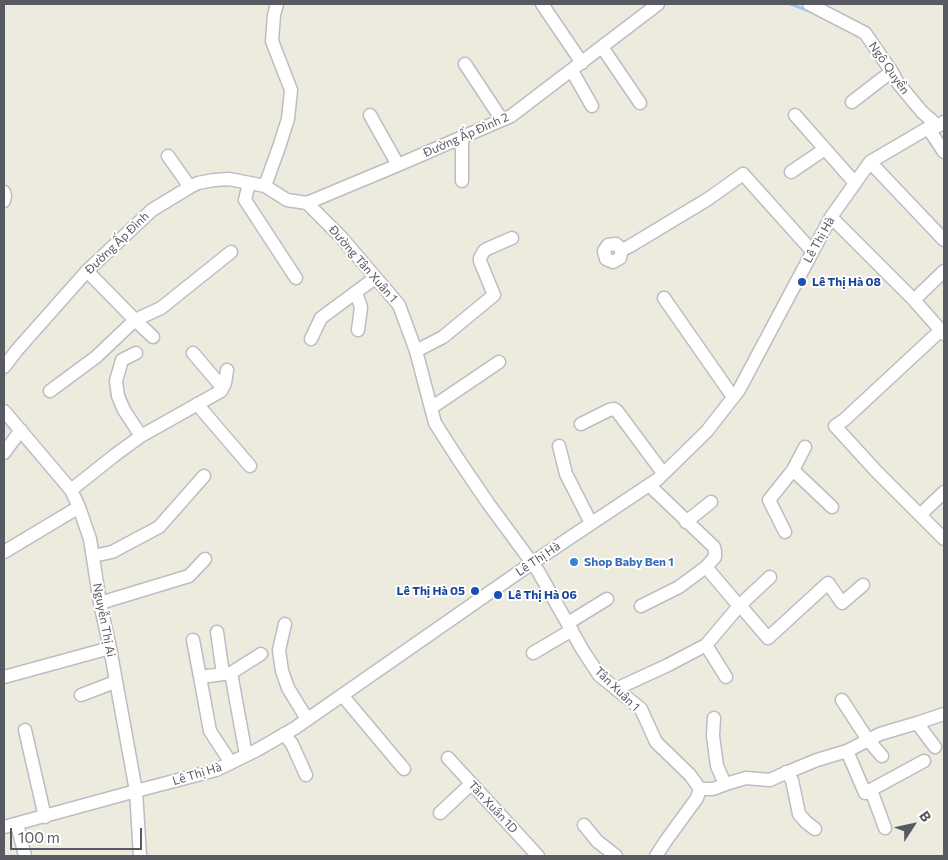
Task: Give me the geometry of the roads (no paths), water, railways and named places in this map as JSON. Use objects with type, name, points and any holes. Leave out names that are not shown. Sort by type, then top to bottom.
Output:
[{"type":"street","points":[[277,4],[272,41],[291,90],[288,119],[265,186],[286,200],[307,203]]},
{"type":"street","points":[[542,4],[582,62]]},
{"type":"street","name":"Đường Ấp Đình 2","points":[[307,203],[511,116],[658,4]]},
{"type":"street","name":"Ngô Quyền","points":[[811,4],[865,33],[888,74],[922,112],[937,125],[944,152]]},
{"type":"street","points":[[602,47],[640,103]]},
{"type":"street","points":[[465,64],[502,120]]},
{"type":"street","points":[[572,71],[592,106]]},
{"type":"street","points":[[852,102],[888,74]]},
{"type":"street","points":[[370,115],[398,165]]},
{"type":"street","points":[[795,115],[855,183]]},
{"type":"street","name":"Lê Thị Hà","points":[[4,827],[216,770],[246,756],[307,719],[532,563],[649,485],[707,431],[739,390],[831,217],[870,162],[937,125]]},
{"type":"street","points":[[462,137],[462,181]]},
{"type":"street","points":[[791,172],[825,149]]},
{"type":"street","points":[[168,156],[190,187]]},
{"type":"street","points":[[870,162],[944,240]]},
{"type":"street","points":[[622,250],[708,200],[743,174],[812,251]]},
{"type":"street","name":"Đường Ấp Đình","points":[[4,367],[16,350],[87,272],[152,210],[190,187],[214,180],[229,179],[265,186]]},
{"type":"street","points":[[249,183],[245,200],[296,278]]},
{"type":"street","points":[[4,192],[6,196],[4,201]]},
{"type":"street","name":"Đường Tân Xuân 1","points":[[307,203],[341,237],[399,305],[416,351],[435,423],[458,459],[532,563]]},
{"type":"street","points":[[831,217],[914,300],[943,332],[835,426],[876,471],[944,539]]},
{"type":"street","points":[[416,351],[443,337],[494,295],[480,258],[487,249],[512,238]]},
{"type":"street","points":[[50,391],[96,357],[135,320],[161,308],[232,252]]},
{"type":"street","points":[[914,300],[944,271]]},
{"type":"street","points":[[87,272],[153,337]]},
{"type":"street","points":[[311,339],[322,318],[376,278]]},
{"type":"street","points":[[356,293],[361,306],[358,330]]},
{"type":"street","points":[[664,298],[733,397]]},
{"type":"street","points":[[136,353],[122,360],[116,381],[118,396],[124,410],[141,436]]},
{"type":"street","points":[[194,353],[222,388]]},
{"type":"street","points":[[431,408],[499,362]]},
{"type":"street","points":[[71,490],[141,436],[220,391],[225,382],[227,370]]},
{"type":"street","points":[[197,404],[250,466]]},
{"type":"street","points":[[581,424],[614,409],[663,473]]},
{"type":"street","name":"Nguyễn Thị Ai","points":[[4,411],[71,490],[90,539],[100,603],[136,790],[140,856]]},
{"type":"street","points":[[4,453],[21,430]]},
{"type":"street","points":[[559,446],[566,474],[591,523]]},
{"type":"street","points":[[786,532],[769,500],[793,470],[805,447]]},
{"type":"street","points":[[793,470],[832,507]]},
{"type":"street","points":[[93,556],[112,552],[159,527],[204,476]]},
{"type":"street","points":[[641,606],[679,587],[706,567],[715,557],[714,547],[649,485]]},
{"type":"street","points":[[920,515],[944,492]]},
{"type":"street","points":[[686,522],[711,502]]},
{"type":"street","points":[[4,552],[79,507]]},
{"type":"street","points":[[100,603],[189,576],[205,559]]},
{"type":"street","name":"Tân Xuân 1","points":[[532,563],[582,649],[599,674],[640,709],[656,742],[690,775],[700,789]]},
{"type":"street","points":[[706,567],[768,638],[828,583],[842,603],[863,584]]},
{"type":"street","points":[[616,689],[706,645],[739,606],[770,577]]},
{"type":"street","points":[[533,653],[607,599]]},
{"type":"street","points":[[285,624],[279,650],[282,671],[288,688],[307,719]]},
{"type":"street","points":[[217,632],[246,756]]},
{"type":"street","points":[[193,640],[210,731],[231,763]]},
{"type":"street","points":[[706,645],[726,677]]},
{"type":"street","points":[[4,677],[110,648]]},
{"type":"street","points":[[200,677],[227,674],[261,654]]},
{"type":"street","points":[[81,695],[116,682]]},
{"type":"street","points":[[342,695],[404,769]]},
{"type":"street","points":[[842,700],[868,740],[882,756]]},
{"type":"street","points":[[656,856],[664,842],[697,798],[700,789],[713,789],[746,778],[770,780],[786,772],[847,750],[880,734],[944,714]]},
{"type":"street","points":[[714,718],[713,736],[717,766],[725,784]]},
{"type":"street","points":[[917,723],[935,747]]},
{"type":"street","points":[[25,730],[45,817]]},
{"type":"street","points":[[284,734],[292,744],[306,775]]},
{"type":"street","points":[[847,750],[865,793],[924,761]]},
{"type":"street","name":"Tân Xuân 1D","points":[[448,758],[538,856]]},
{"type":"street","points":[[786,772],[792,780],[799,814],[815,829]]},
{"type":"street","points":[[440,813],[471,784]]},
{"type":"street","points":[[871,790],[885,828]]},
{"type":"street","points":[[17,824],[25,856]]},
{"type":"street","points":[[584,825],[597,841],[616,856]]},
{"type":"waterway","points":[[790,4],[809,11]]},
{"type":"place","name":"Lê Thị Hà 08","points":[[802,282]]},
{"type":"place","name":"Shop Baby Ben 1","points":[[574,562]]},
{"type":"place","name":"Lê Thị Hà 05","points":[[475,591]]},
{"type":"place","name":"Lê Thị Hà 06","points":[[498,595]]}]
